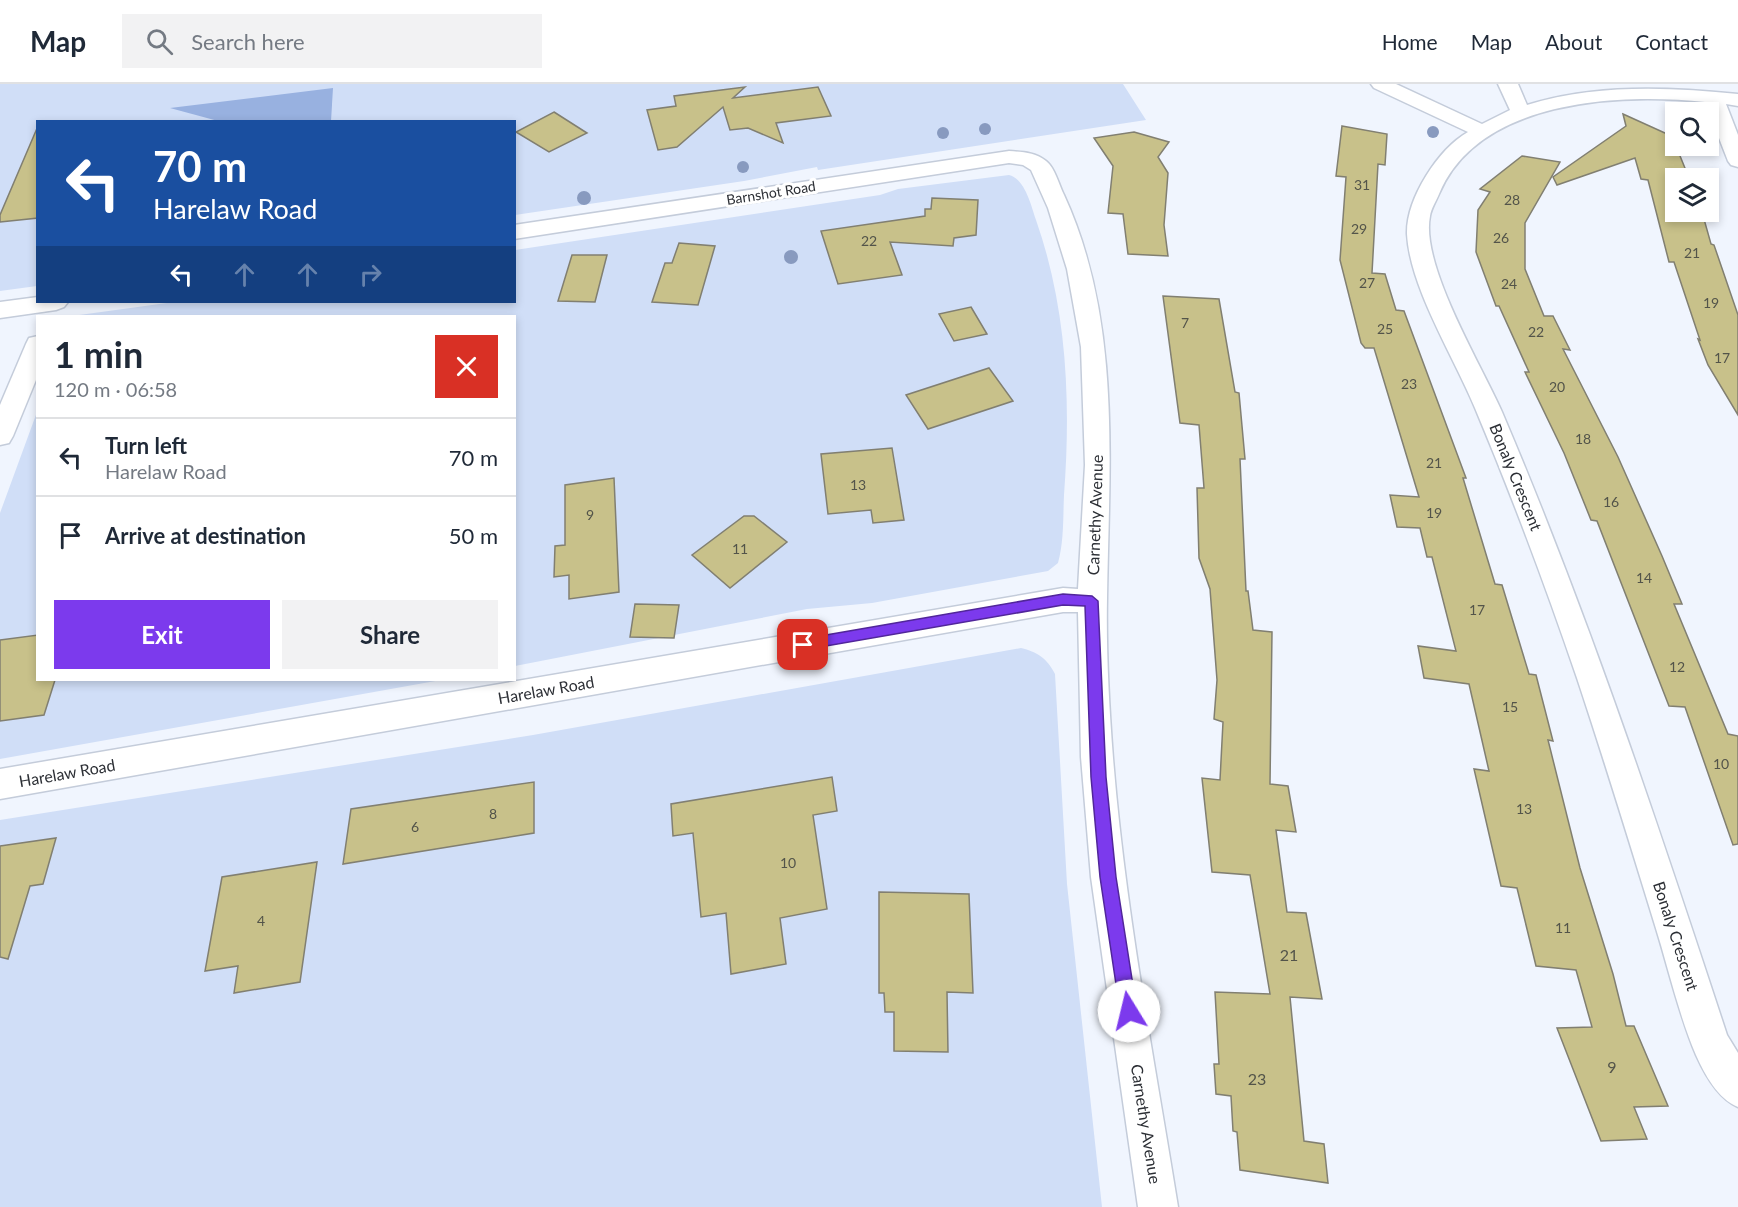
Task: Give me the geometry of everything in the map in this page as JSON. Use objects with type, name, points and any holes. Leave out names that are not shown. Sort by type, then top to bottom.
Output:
[{"type":"street","points":[[1381,84],[1479,130]]},
{"type":"street","points":[[1508,84],[1521,112]]},
{"type":"street","name":"Bonaly Crescent","points":[[1738,100],[1713,96],[1644,93],[1584,98],[1521,112],[1479,130],[1455,150],[1431,182],[1418,219],[1424,267],[1482,394],[1546,551],[1611,735],[1711,1045],[1738,1089]]},
{"type":"street","points":[[1713,96],[1738,161]]},
{"type":"street","name":"Barnshot Road","points":[[516,232],[1010,158],[1028,159]]},
{"type":"street","name":"Carnethy Avenue","points":[[1028,159],[1040,166],[1059,207],[1078,269],[1093,347],[1098,465],[1092,601],[1097,757],[1108,877],[1158,1207]]},
{"type":"street","points":[[0,310],[48,303]]},
{"type":"street","points":[[0,436],[36,349]]},
{"type":"street","name":"Harelaw Road","points":[[0,784],[1063,600],[1092,601]]},
{"type":"shaded area","points":[[0,84],[1123,84],[1146,120],[818,170],[817,167],[744,181],[516,215],[516,120],[36,120],[36,286],[0,291]]},
{"type":"shaded area","points":[[333,88],[331,120],[214,120],[170,108]]},
{"type":"shaded area","points":[[1009,175],[1015,177],[1023,187],[1029,200],[1054,287],[1064,356],[1066,460],[1063,529],[1058,563],[1048,571],[872,603],[807,609],[516,666],[516,315],[79,315],[167,303],[516,303],[516,250],[880,195],[898,189]]},
{"type":"shaded area","points":[[36,415],[36,681],[435,681],[0,759],[0,513]]},
{"type":"shaded area","points":[[1021,648],[1041,656],[1055,674],[1067,884],[1102,1207],[0,1207],[0,820],[533,735]]},
{"type":"building","points":[[745,87],[733,98],[818,87],[831,116],[776,123],[783,143],[748,128],[730,130],[723,107],[677,147],[658,150],[647,110],[676,106],[674,96]]},
{"type":"building","points":[[554,112],[587,133],[549,152],[516,132]]},
{"type":"building","points":[[1623,114],[1665,133],[1665,156],[1680,156],[1685,168],[1665,168],[1665,222],[1705,222],[1711,244],[1714,245],[1738,315],[1738,415],[1708,365],[1674,262],[1669,262],[1648,180],[1641,179],[1635,158],[1557,185],[1553,177],[1626,126]]},
{"type":"building","points":[[1342,126],[1387,134],[1385,165],[1378,164],[1372,273],[1385,274],[1396,310],[1404,311],[1466,478],[1463,478],[1495,584],[1502,585],[1529,674],[1536,675],[1553,741],[1548,740],[1580,868],[1613,974],[1626,1026],[1634,1026],[1668,1106],[1634,1107],[1647,1139],[1601,1141],[1557,1028],[1592,1027],[1576,970],[1536,966],[1517,888],[1501,886],[1474,769],[1489,771],[1469,684],[1424,678],[1418,646],[1456,651],[1432,557],[1427,557],[1420,528],[1397,527],[1390,495],[1419,497],[1374,348],[1365,348],[1361,343],[1340,260],[1346,177],[1336,176]]},
{"type":"building","points":[[36,131],[36,218],[0,222],[0,215]]},
{"type":"building","points":[[1134,132],[1169,142],[1158,157],[1168,173],[1164,225],[1168,256],[1128,254],[1123,214],[1108,213],[1113,166],[1094,138]]},
{"type":"building","points":[[1522,156],[1560,162],[1525,223],[1525,269],[1544,316],[1553,316],[1570,350],[1563,349],[1618,457],[1662,556],[1682,604],[1674,604],[1728,734],[1738,736],[1738,844],[1733,845],[1685,707],[1669,706],[1597,521],[1591,520],[1564,453],[1525,372],[1529,372],[1499,306],[1496,306],[1476,252],[1478,210],[1490,192],[1480,189]]},
{"type":"building","points":[[932,198],[978,200],[976,235],[954,238],[953,246],[890,242],[902,275],[838,284],[821,231],[925,216],[925,209],[931,209]]},
{"type":"building","points":[[679,243],[715,246],[698,305],[652,302],[665,263],[672,263]]},
{"type":"building","points":[[572,255],[607,255],[595,302],[558,301]]},
{"type":"building","points":[[1163,296],[1219,299],[1235,392],[1239,393],[1245,459],[1240,459],[1246,591],[1248,591],[1253,630],[1272,632],[1270,784],[1288,786],[1296,832],[1276,830],[1287,912],[1306,913],[1322,999],[1290,997],[1304,1141],[1324,1144],[1328,1183],[1240,1170],[1237,1132],[1233,1131],[1231,1096],[1216,1094],[1214,1064],[1219,1064],[1215,992],[1270,994],[1250,875],[1212,872],[1202,778],[1220,780],[1223,722],[1214,719],[1217,680],[1210,589],[1199,558],[1197,488],[1204,488],[1199,425],[1180,423]]},
{"type":"building","points":[[971,307],[987,334],[954,341],[939,314]]},
{"type":"building","points":[[989,368],[1013,401],[928,429],[906,395]]},
{"type":"building","points":[[892,448],[904,520],[873,523],[871,510],[828,514],[821,454]]},
{"type":"building","points":[[614,478],[619,592],[569,599],[569,575],[554,577],[555,546],[565,545],[565,485]]},
{"type":"building","points":[[744,516],[754,516],[787,542],[730,588],[692,555]]},
{"type":"building","points":[[635,604],[679,605],[674,638],[630,637]]},
{"type":"building","points":[[36,635],[36,681],[55,681],[44,715],[0,721],[0,640]]},
{"type":"building","points":[[832,777],[837,811],[813,815],[827,909],[780,918],[786,964],[731,974],[726,913],[701,917],[693,833],[673,836],[671,804]]},
{"type":"building","points":[[534,782],[534,833],[343,864],[351,809]]},
{"type":"building","points":[[56,838],[43,884],[30,886],[8,959],[0,957],[0,846]]},
{"type":"building","points":[[317,862],[300,982],[234,993],[238,966],[205,971],[222,877]]},
{"type":"building","points":[[879,892],[969,894],[973,993],[947,992],[948,1052],[894,1051],[894,1012],[885,1012],[884,993],[879,993]]},
{"type":"route","points":[[803,645],[1063,600],[1092,601],[1097,757],[1108,877],[1129,1011]]}]
